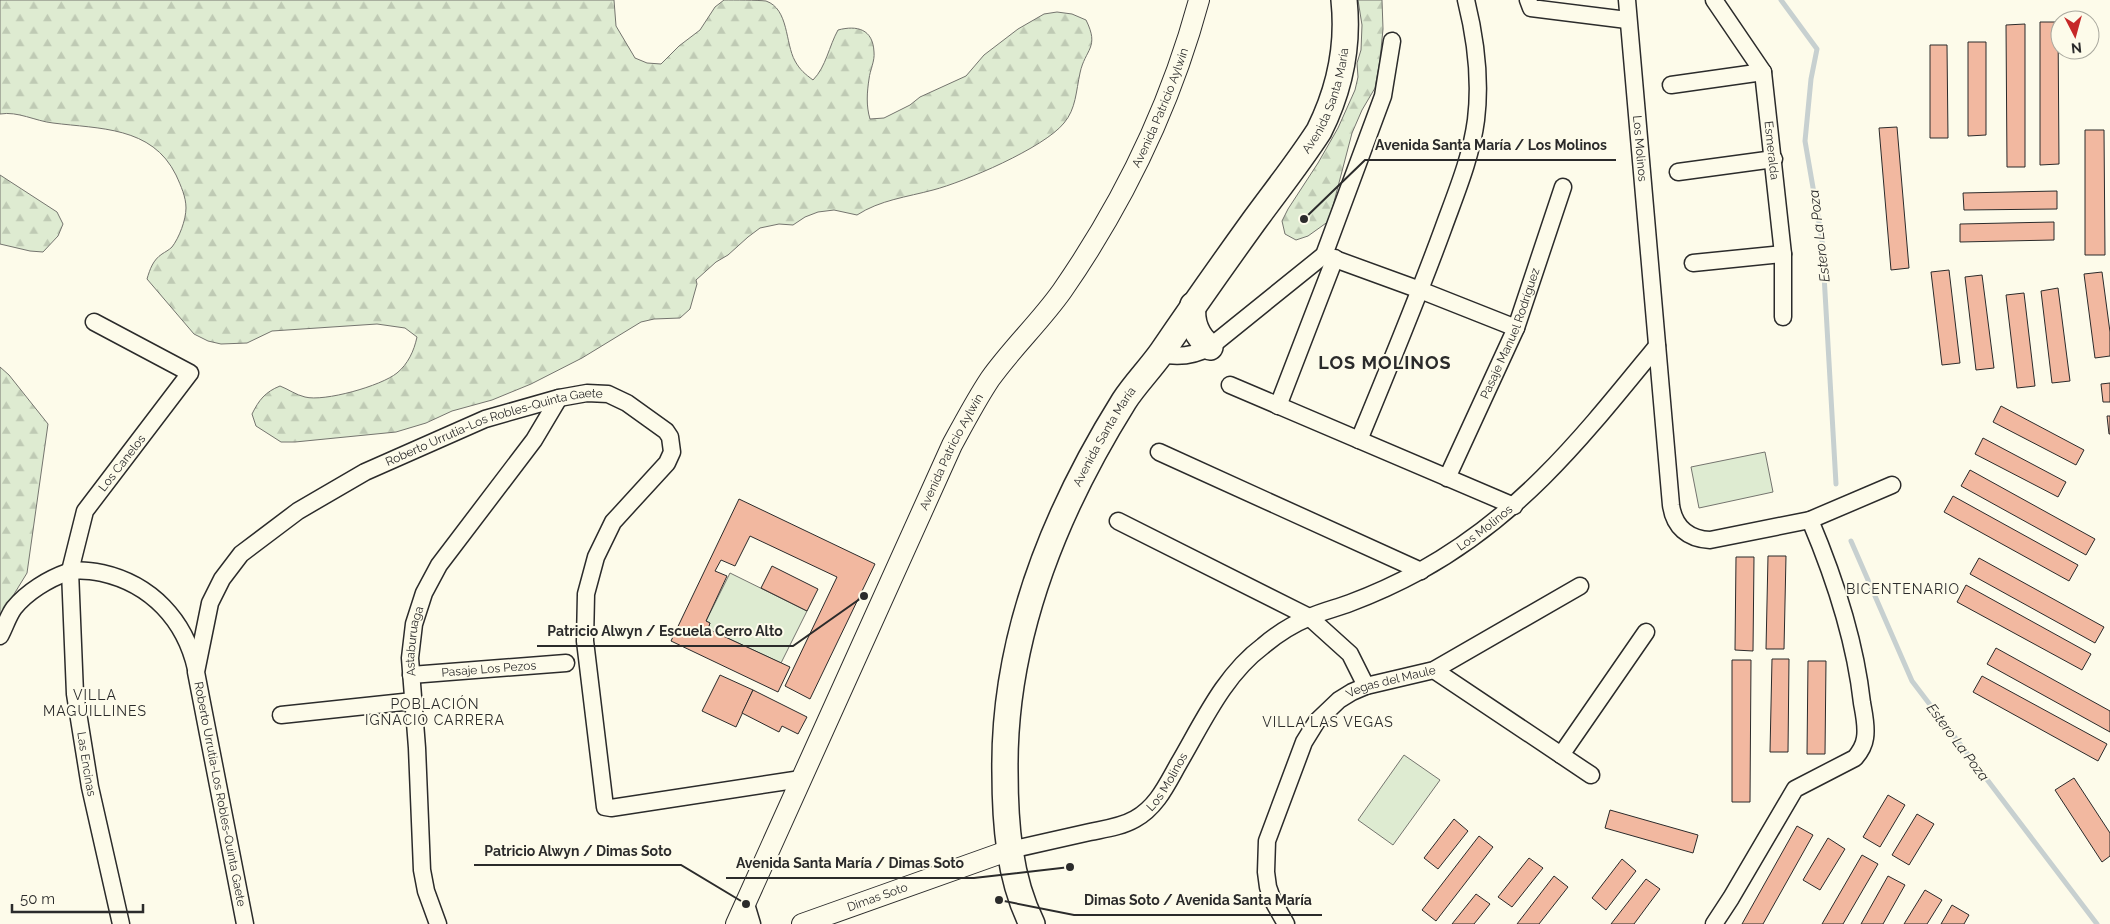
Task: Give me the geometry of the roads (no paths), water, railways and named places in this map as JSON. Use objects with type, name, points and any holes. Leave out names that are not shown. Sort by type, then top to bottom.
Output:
[{"type":"main road","name":"Avenida Santa María","points":[[1032,924],[1021,897],[1010,850],[1005,791],[1006,722],[1017,645],[1027,607],[1054,533],[1085,470],[1125,400],[1161,354],[1193,305],[1307,150],[1329,111],[1337,90],[1344,53],[1346,23],[1344,0]]},
{"type":"main road","points":[[1193,305],[1192,314],[1196,331],[1210,347]]},
{"type":"street","name":"Avenida Patricio Aylwin","points":[[736,924],[952,445],[990,380],[1060,293],[1088,251],[1123,191],[1163,106],[1180,61],[1199,0]]},
{"type":"street","points":[[1359,440],[1420,290],[1468,158],[1476,121],[1478,94],[1477,57],[1466,0]]},
{"type":"street","points":[[1528,0],[1531,8],[1627,20]]},
{"type":"street","name":"Los Molinos","points":[[1010,850],[1120,825],[1144,814],[1161,794],[1234,672],[1258,649],[1274,637],[1309,617],[1373,594],[1421,570],[1484,530],[1514,506],[1562,460],[1657,346],[1627,20],[1627,0]]},
{"type":"street","name":"Esmeralda","points":[[1714,0],[1763,72],[1783,254],[1783,317]]},
{"type":"street","points":[[1278,406],[1383,96],[1392,41]]},
{"type":"street","points":[[1671,85],[1763,72]]},
{"type":"street","points":[[1678,172],[1774,159]]},
{"type":"street","name":"Pasaje Manuel Rodríguez","points":[[1446,478],[1516,328],[1563,187]]},
{"type":"street","points":[[1693,263],[1783,254]]},
{"type":"street","points":[[1329,256],[1516,328]]},
{"type":"street","points":[[1161,354],[1172,356],[1190,355],[1210,347],[1329,256]]},
{"type":"street","name":"Los Canelos","points":[[70,571],[84,511],[190,373],[94,322]]},
{"type":"street","points":[[1657,346],[1672,513],[1680,529],[1695,538],[1710,540],[1810,520],[1892,485]]},
{"type":"street","points":[[1230,385],[1514,506]]},
{"type":"street","name":"Roberto Urrutia-Los Robles-Quinta Gaete","points":[[245,924],[196,672],[207,616],[215,592],[230,567],[255,542],[298,511],[365,472],[485,420],[559,398],[587,393],[608,394],[628,403],[660,427],[670,437],[672,444],[672,452],[667,463],[613,522],[596,557],[586,594],[584,641],[605,807],[611,808],[801,779]]},
{"type":"street","name":"Astaburuaga","points":[[438,924],[426,891],[422,870],[417,748],[410,658],[414,624],[421,600],[431,579],[534,440],[559,398]]},
{"type":"street","points":[[1158,452],[1421,570]]},
{"type":"street","points":[[1714,924],[1795,789],[1855,758],[1860,752],[1865,738],[1861,692],[1850,632],[1826,556],[1810,520]]},
{"type":"street","points":[[1118,521],[1309,617],[1350,654],[1366,686]]},
{"type":"street","points":[[0,636],[14,608],[43,583],[70,571],[84,571],[113,576],[129,582],[157,600],[179,626],[193,656],[196,672]]},
{"type":"street","name":"Las Encinas","points":[[70,571],[75,694],[90,787],[121,924]]},
{"type":"street","name":"Vegas del Maule","points":[[1286,924],[1273,901],[1268,887],[1266,872],[1267,841],[1310,731],[1327,710],[1339,700],[1366,686],[1434,670],[1580,586]]},
{"type":"street","points":[[1561,755],[1646,632]]},
{"type":"street","name":"Pasaje Los Pezos","points":[[411,675],[566,663]]},
{"type":"street","points":[[1434,670],[1591,775]]},
{"type":"street","points":[[280,715],[413,701]]},
{"type":"street","name":"Dimas Soto","points":[[802,924],[1010,850]]},
{"type":"street","points":[[746,904],[752,924]]},
{"type":"waterway","name":"Estero La Poza","points":[[1781,0],[1817,49],[1811,79],[1805,141],[1822,240],[1836,484]]},
{"type":"waterway","name":"Estero La Poza","points":[[1851,541],[1912,681],[2097,924]]},
{"type":"place","name":"Avenida Santa María / Los Molinos","points":[[1304,219]]},
{"type":"place","name":"Patricio Alwyn / Escuela Cerro Alto","points":[[864,596]]},
{"type":"place","name":"Avenida Santa María / Dimas Soto","points":[[1070,867]]},
{"type":"place","name":"Dimas Soto / Avenida Santa María","points":[[999,900]]},
{"type":"place","name":"Patricio Alwyn / Dimas Soto","points":[[746,904]]},
{"type":"district","name":"LOS MOLINOS","points":[[1385,363]]},
{"type":"district","name":"BICENTENARIO","points":[[1903,589]]},
{"type":"district","name":"VILLA MAGUILLINES","points":[[95,704]]},
{"type":"district","name":"POBLACIÓN IGNACIO CARRERA","points":[[435,712]]},
{"type":"district","name":"VILLA LAS VEGAS","points":[[1328,722]]}]
